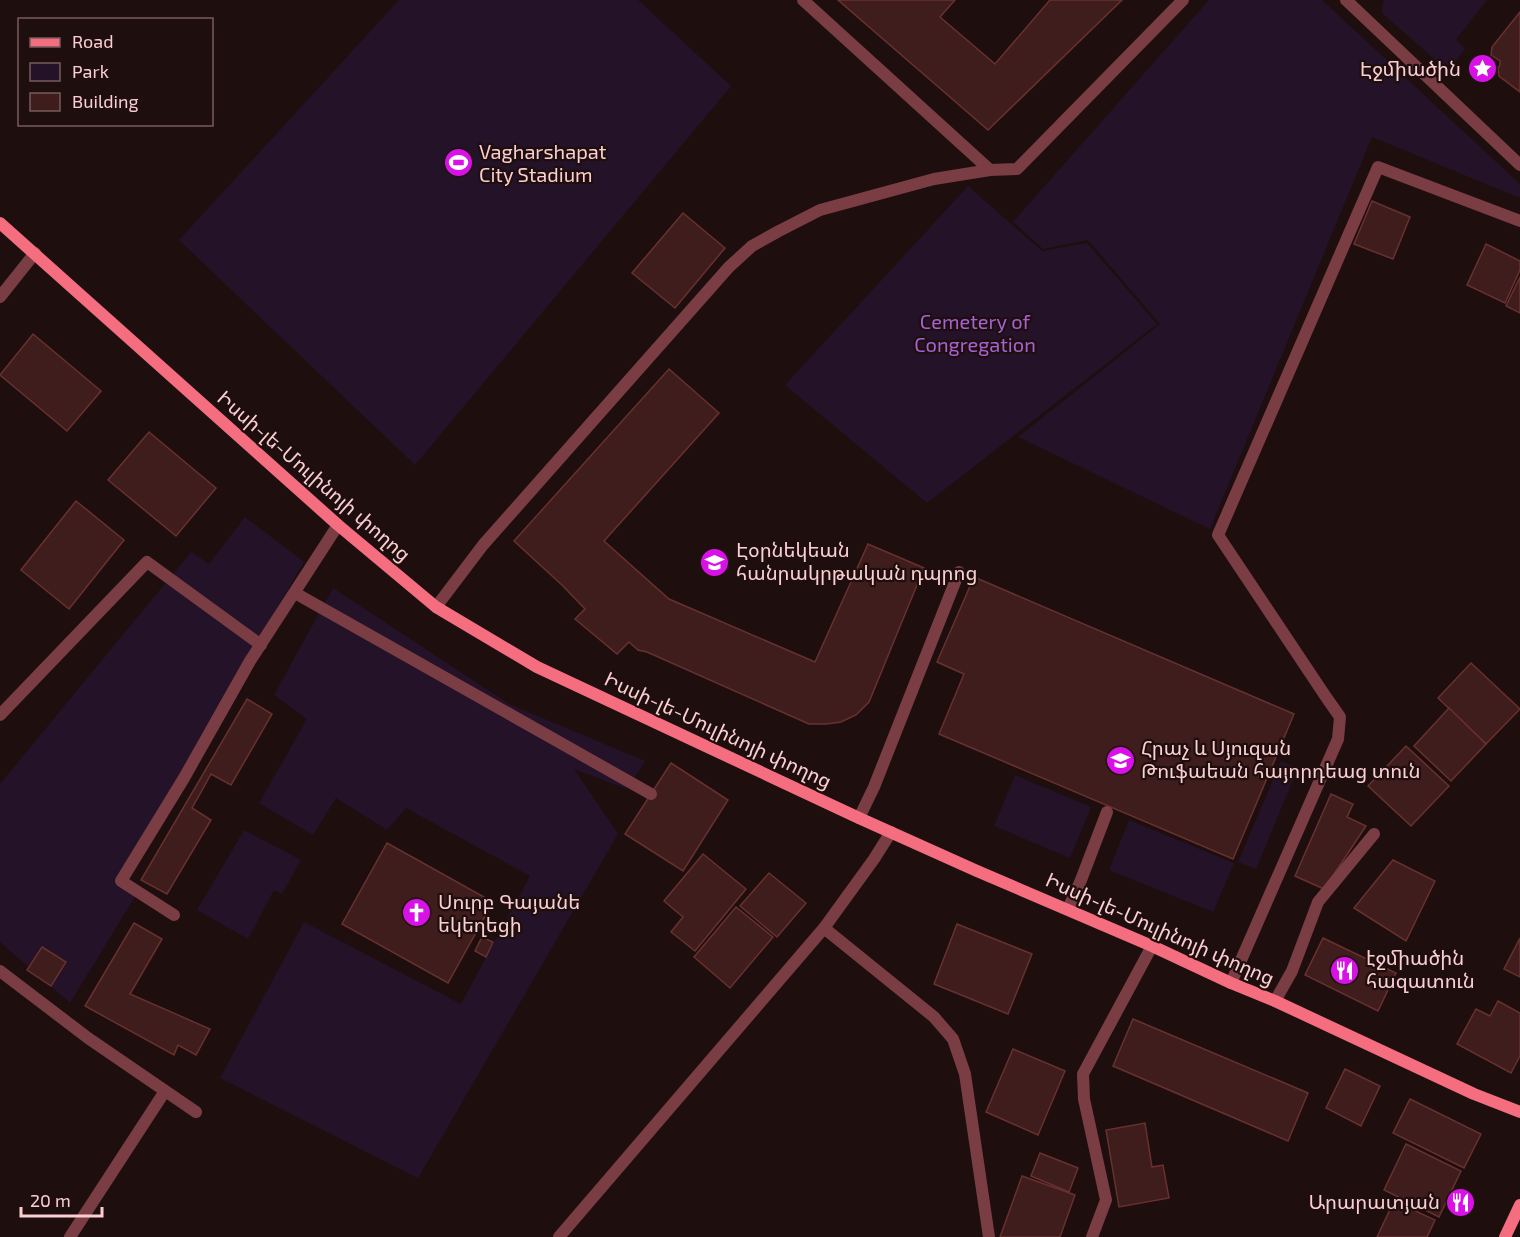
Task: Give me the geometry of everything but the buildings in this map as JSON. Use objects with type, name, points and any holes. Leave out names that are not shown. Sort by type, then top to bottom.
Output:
[{"type":"street","points":[[803,0],[990,170]]},
{"type":"street","points":[[436,607],[483,545],[729,267],[752,246],[820,210],[934,179],[990,170],[1017,169],[1183,0]]},
{"type":"street","points":[[1346,0],[1520,165]]},
{"type":"street","points":[[1231,983],[1338,739],[1340,717],[1218,535],[1378,167],[1520,221]]},
{"type":"street","name":"Իսսի-լե-Մուլինոյի փողոց","points":[[0,223],[338,525],[436,607],[537,667],[859,818],[1275,1001],[1474,1094],[1520,1112]]},
{"type":"street","points":[[0,297],[35,253]]},
{"type":"street","points":[[174,915],[121,881],[184,778],[239,680],[338,525]]},
{"type":"street","points":[[0,716],[147,562],[261,645]]},
{"type":"street","points":[[859,818],[874,787],[959,572]]},
{"type":"street","points":[[295,593],[651,794]]},
{"type":"street","points":[[1068,909],[1107,813]]},
{"type":"street","points":[[559,1237],[824,928],[891,832]]},
{"type":"street","points":[[1275,1001],[1292,970],[1318,902],[1374,834]]},
{"type":"street","points":[[824,928],[934,1017],[953,1039],[965,1074],[989,1237]]},
{"type":"street","points":[[1092,1237],[1106,1200],[1084,1100],[1083,1074],[1152,946]]},
{"type":"street","points":[[0,971],[88,1038],[196,1112]]},
{"type":"street","points":[[70,1237],[165,1091]]},
{"type":"street","points":[[1505,1237],[1520,1205]]},
{"type":"green space","name":"Vagharshapat City Stadium","points":[[399,0],[638,0],[731,86],[415,465],[179,240]]},
{"type":"green space","points":[[1209,0],[1322,0],[1520,184],[1520,198],[1372,137],[1210,529],[1018,437],[1160,324],[1088,240],[1043,249],[1013,222]]},
{"type":"green space","points":[[1385,0],[1487,0],[1456,39],[1465,49],[1448,71],[1382,13]]},
{"type":"green space","name":"Cemetery of Congregation","points":[[968,186],[1042,251],[1087,243],[1157,324],[927,503],[785,385]]},
{"type":"green space","points":[[245,517],[304,562],[117,882],[136,895],[70,1003],[0,942],[0,784],[191,552],[209,564]]},
{"type":"green space","points":[[333,588],[509,704],[645,761],[627,789],[574,769],[618,834],[418,1178],[220,1078],[304,922],[461,1004],[530,876],[406,808],[387,830],[336,798],[313,835],[259,803],[307,719],[274,695]]},
{"type":"green space","points":[[1281,761],[1298,768],[1256,869],[1238,862]]},
{"type":"green space","points":[[1015,775],[1091,807],[1070,858],[994,826]]},
{"type":"green space","points":[[1129,820],[1234,863],[1213,912],[1109,870]]},
{"type":"green space","points":[[244,830],[301,860],[282,894],[274,890],[248,939],[197,910]]},
{"type":"place","name":"Էջմիածին","points":[[1482,69]]},
{"type":"place","name":"Vagharshapat City Stadium","points":[[458,163]]},
{"type":"place","name":"Էօրնեկեան հանրակրթական դպրոց","points":[[715,562]]},
{"type":"place","name":"Հրաչ և Սյուզան Թուֆաեան հայորդեաց տուն","points":[[1120,760]]},
{"type":"place","name":"Սուրբ Գայանե եկեղեցի","points":[[417,913]]},
{"type":"place","name":"էջմիածին հազատուն","points":[[1345,970]]},
{"type":"place","name":"Արարատյան","points":[[1461,1202]]}]
